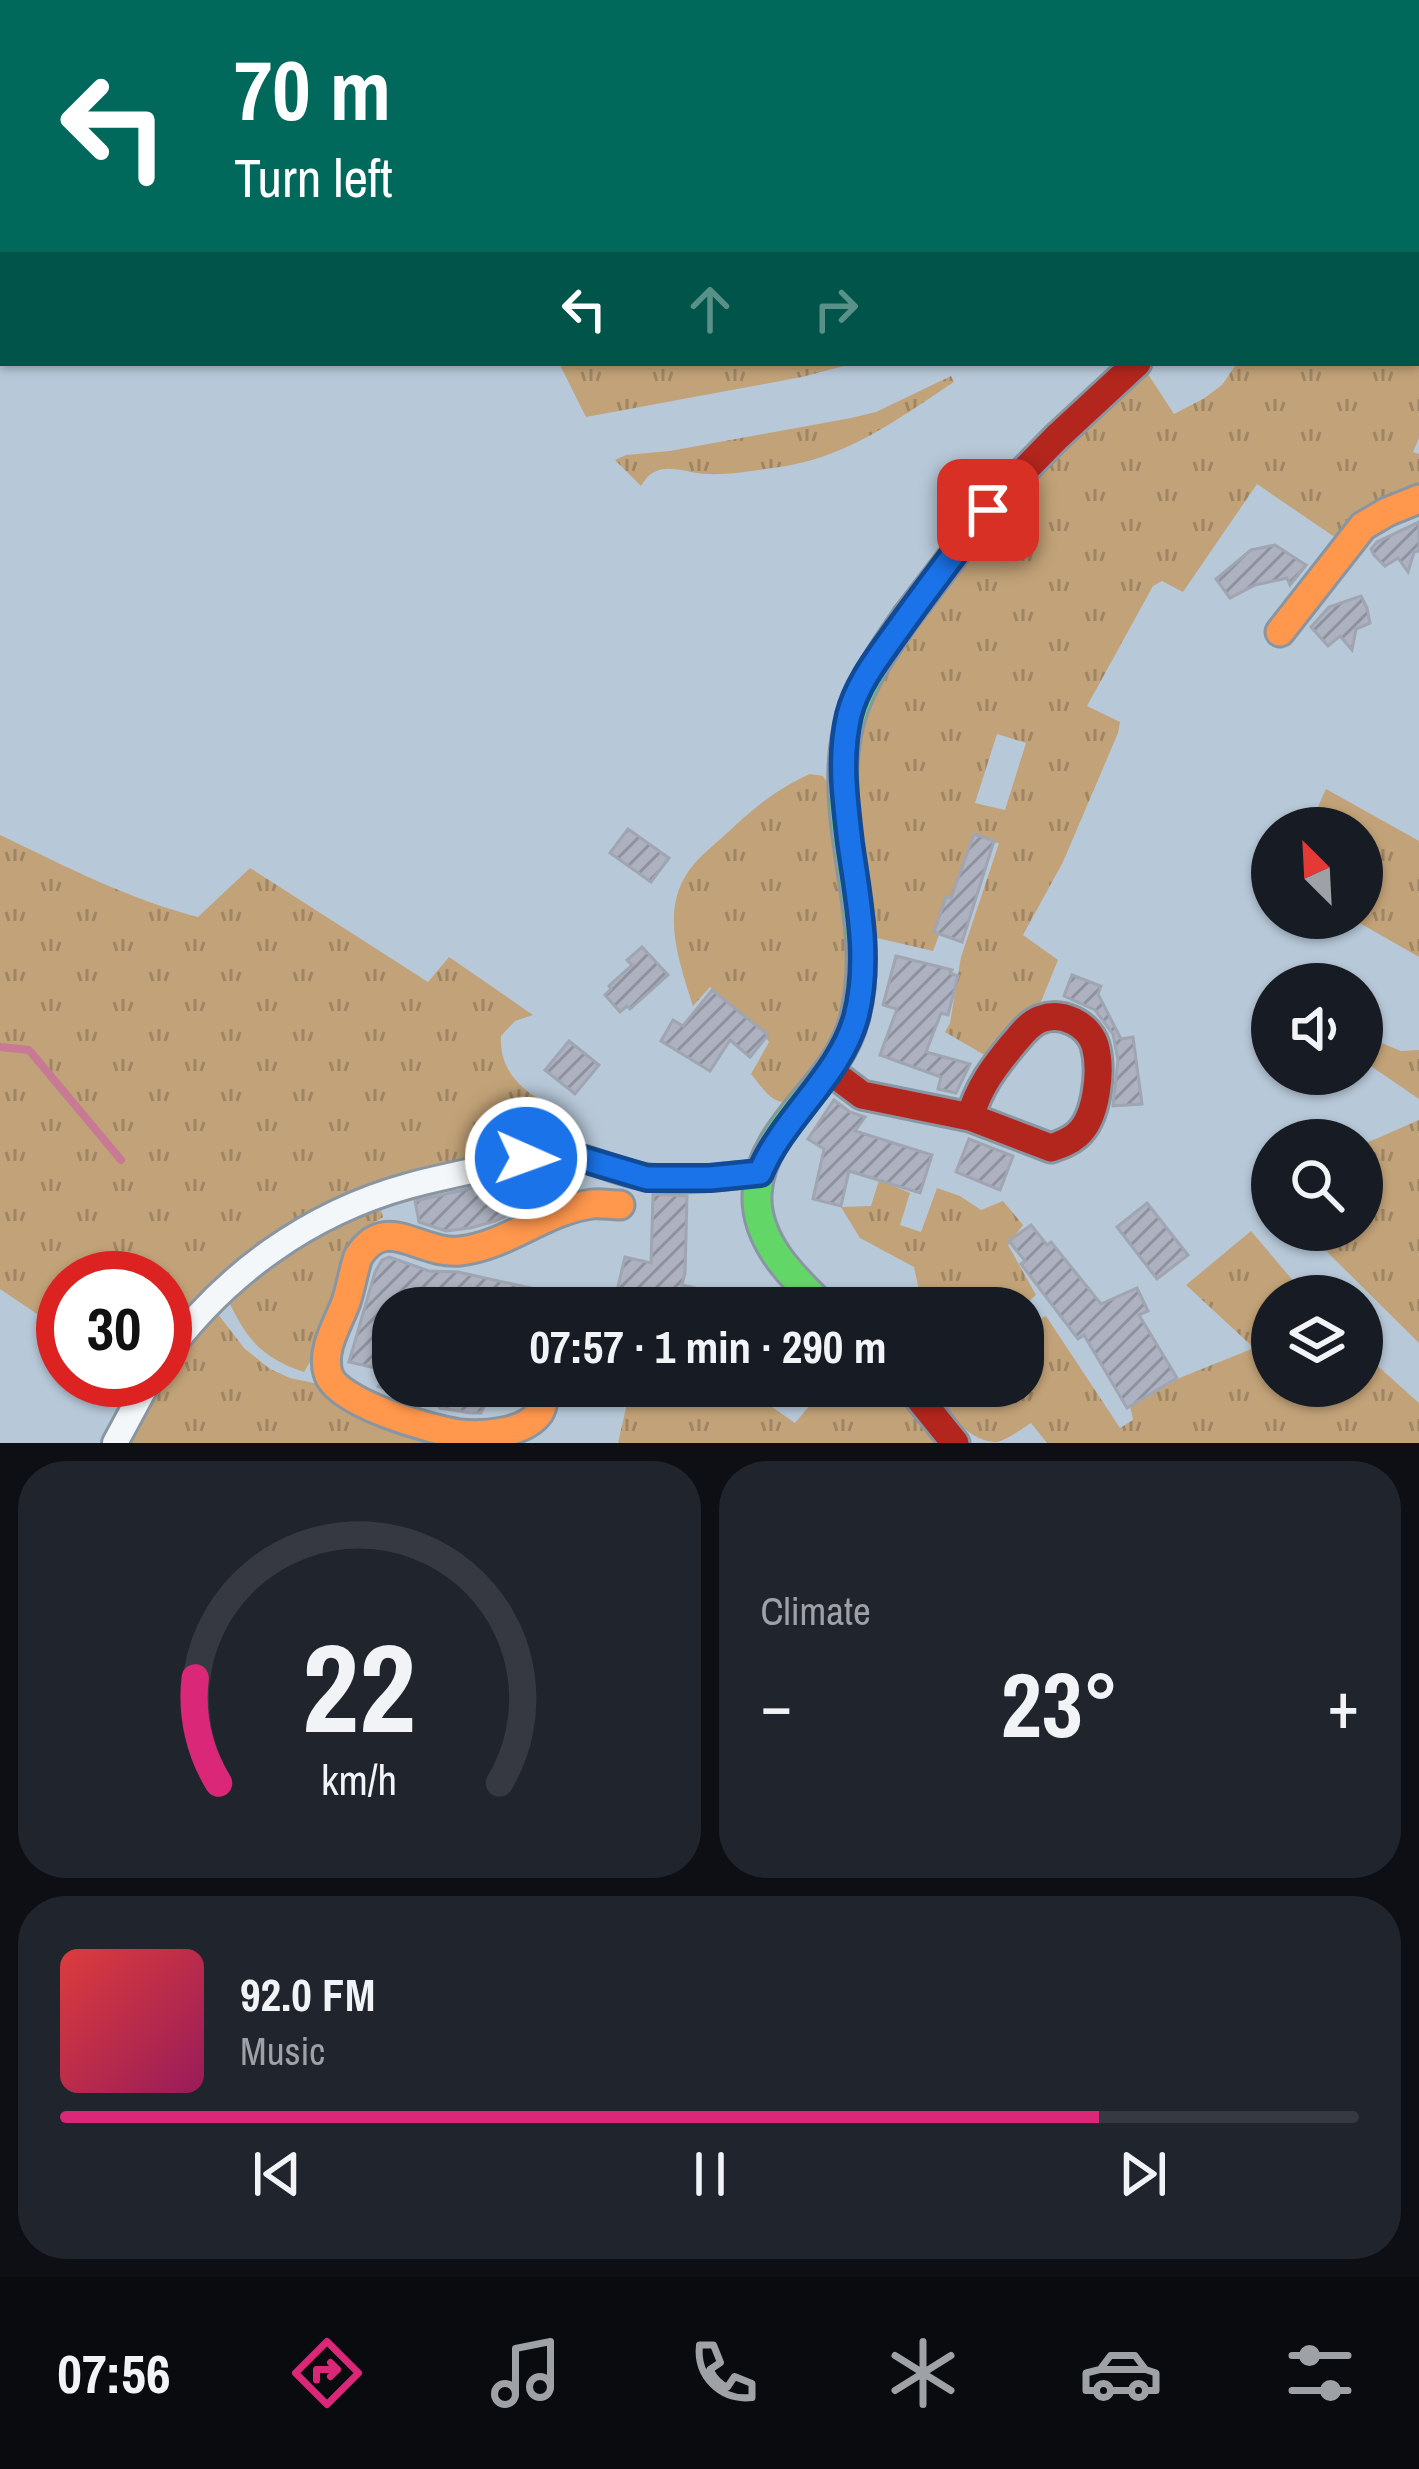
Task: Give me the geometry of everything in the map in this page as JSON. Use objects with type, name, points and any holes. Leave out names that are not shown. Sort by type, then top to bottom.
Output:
[{"type":"street","points":[[802,1287],[770,1247],[756,1202],[760,1173],[771,1147],[830,1071],[855,1019],[862,973],[861,927],[843,788],[849,715],[856,694],[945,564],[1010,484],[1134,366]]},
{"type":"street","points":[[1280,632],[1363,526],[1419,499]]},
{"type":"street","points":[[830,1071],[862,1095],[970,1117],[1051,1148],[1071,1140],[1084,1127],[1093,1106],[1097,1078],[1093,1040],[1064,1017],[1048,1016],[1034,1022],[979,1085],[970,1117]]},
{"type":"street","points":[[192,1321],[258,1259],[330,1215],[409,1186],[554,1154],[647,1178],[760,1173]]},
{"type":"street","points":[[372,1406],[332,1385],[327,1374],[327,1356],[362,1249],[388,1235],[427,1249],[466,1250],[488,1246],[589,1204],[620,1205]]},
{"type":"street","points":[[115,1443],[134,1407]]},
{"type":"street","points":[[373,1407],[460,1434],[492,1432],[532,1420],[542,1407]]},
{"type":"street","points":[[925,1407],[955,1443]]},
{"type":"green space","points":[[560,366],[844,366],[802,377],[586,417]]},
{"type":"green space","points":[[1235,366],[1419,366],[1419,438],[1413,452],[1419,454],[1419,485],[1336,538],[1257,484],[1183,592],[1162,581],[1153,586],[1087,706],[1120,722],[1118,733],[1063,862],[1023,935],[1058,960],[1038,1009],[993,1060],[945,1032],[961,957],[999,843],[975,840],[933,951],[873,937],[854,774],[873,689],[970,549],[1144,368],[1174,414],[1222,385]],"holes":[[[997,734],[1026,743],[1005,810],[975,803]]]},
{"type":"green space","points":[[951,376],[954,382],[868,437],[798,464],[723,474],[663,469],[641,486],[615,460],[876,412]]},
{"type":"green space","points":[[810,774],[823,776],[828,784],[851,969],[833,1042],[792,1102],[785,1103],[768,1095],[751,1074],[769,1042],[762,1032],[710,987],[693,1006],[675,939],[675,904],[688,872],[701,856],[766,800]]},
{"type":"green space","points":[[1326,789],[1358,807],[1318,807]]},
{"type":"green space","points":[[1383,821],[1419,841],[1419,957],[1383,936]]},
{"type":"green space","points":[[0,835],[122,891],[198,917],[250,868],[428,982],[449,957],[533,1015],[515,1021],[501,1036],[501,1048],[513,1077],[548,1104],[531,1125],[552,1141],[384,1184],[192,1320],[192,1251],[36,1251],[36,1313],[0,1289]]},
{"type":"green space","points":[[1383,1044],[1401,1051],[1419,1050],[1419,1099],[1383,1074]]},
{"type":"green space","points":[[1419,1120],[1419,1343],[1383,1307],[1383,1275],[1350,1275],[1326,1251],[1383,1251],[1383,1136]]},
{"type":"green space","points":[[879,1180],[910,1193],[900,1225],[921,1232],[937,1188],[981,1210],[1003,1201],[1023,1225],[1008,1245],[1032,1287],[918,1287],[914,1267],[860,1238],[841,1207],[871,1206]]},
{"type":"green space","points":[[379,1203],[383,1217],[364,1229],[304,1372],[267,1354],[243,1328],[230,1304],[238,1290],[272,1261]]},
{"type":"green space","points":[[1251,1231],[1251,1251],[1268,1251],[1288,1275],[1251,1275],[1251,1345],[1186,1285]]},
{"type":"green space","points":[[214,1309],[244,1348],[270,1369],[485,1443],[128,1443],[145,1407],[192,1407],[192,1333]]},
{"type":"green space","points":[[1046,1316],[1120,1428],[1133,1420],[1130,1406],[1182,1377],[1251,1349],[1251,1407],[1383,1407],[1383,1371],[1419,1403],[1419,1443],[1047,1443],[1031,1423],[997,1442],[986,1441],[956,1422],[943,1407],[1044,1407]]},
{"type":"green space","points":[[626,1407],[772,1407],[795,1423],[808,1407],[911,1407],[941,1443],[618,1443]]},
{"type":"building","points":[[1419,522],[1419,551],[1414,552],[1408,572],[1398,558],[1385,566],[1374,555],[1371,549],[1377,542]]},
{"type":"building","points":[[1275,545],[1306,565],[1290,585],[1287,578],[1255,585],[1230,598],[1216,579],[1251,550]]},
{"type":"building","points":[[1361,596],[1370,623],[1356,629],[1352,650],[1340,636],[1328,646],[1311,627],[1329,607]]},
{"type":"building","points":[[628,829],[669,858],[651,882],[610,853]]},
{"type":"building","points":[[974,834],[994,841],[962,942],[934,932]]},
{"type":"building","points":[[642,947],[668,975],[630,1009],[627,1006],[620,1012],[605,995],[632,965],[627,960]]},
{"type":"building","points":[[896,956],[952,970],[958,976],[948,1015],[941,1013],[926,1052],[970,1064],[956,1093],[938,1089],[941,1077],[880,1055],[897,1009],[883,1005]]},
{"type":"building","points":[[1072,975],[1101,986],[1098,994],[1121,1039],[1133,1037],[1142,1104],[1113,1106],[1118,1060],[1113,1034],[1095,1010],[1064,996]]},
{"type":"building","points":[[712,990],[768,1035],[750,1057],[730,1040],[710,1071],[661,1041],[673,1020],[683,1026]]},
{"type":"building","points":[[569,1041],[599,1065],[575,1094],[545,1070]]},
{"type":"building","points":[[834,1100],[865,1117],[855,1131],[932,1155],[920,1193],[849,1171],[841,1206],[813,1199],[824,1149],[808,1139]]},
{"type":"building","points":[[969,1139],[1013,1156],[1000,1190],[956,1172]]},
{"type":"building","points":[[563,1171],[568,1189],[495,1221],[446,1231],[419,1222],[415,1201],[507,1180],[508,1186]]},
{"type":"building","points":[[653,1194],[687,1196],[682,1285],[690,1287],[618,1287],[625,1257],[651,1263]]},
{"type":"building","points":[[1147,1203],[1188,1255],[1157,1279],[1117,1227]]},
{"type":"building","points":[[1031,1225],[1047,1245],[1051,1242],[1101,1304],[1137,1288],[1148,1311],[1139,1315],[1177,1378],[1127,1408],[1084,1335],[1078,1339],[1009,1241]]},
{"type":"building","points":[[389,1257],[429,1271],[458,1272],[526,1287],[372,1287],[372,1367],[349,1362],[375,1272]]},
{"type":"building","points":[[439,1407],[484,1407],[481,1413]]},
{"type":"waterway","points":[[0,1047],[29,1050],[121,1160]]},
{"type":"traffic: fast","points":[[805,1287],[769,1243],[757,1194],[771,1147],[832,1065],[854,1020],[861,950],[844,809],[846,738],[862,689],[907,616]]},
{"type":"traffic: slow","points":[[1280,632],[1363,526],[1419,499]]},
{"type":"traffic: slow","points":[[372,1407],[335,1384],[326,1364],[358,1257],[369,1244],[392,1236],[460,1251],[575,1208],[620,1205]]},
{"type":"traffic: slow","points":[[373,1407],[408,1421],[480,1435],[524,1425],[542,1407]]},
{"type":"traffic: jam","points":[[907,616],[998,497],[1134,366]]},
{"type":"traffic: jam","points":[[830,1071],[862,1095],[970,1117],[1051,1148],[1077,1135],[1089,1117],[1098,1080],[1092,1038],[1065,1018],[1033,1023],[993,1070],[970,1117]]},
{"type":"traffic: jam","points":[[926,1407],[955,1443]]},
{"type":"route","points":[[526,1158],[554,1154],[580,1158],[647,1178],[760,1173],[771,1147],[830,1071],[855,1019],[862,973],[861,927],[843,788],[849,715],[856,694],[988,510]]}]
